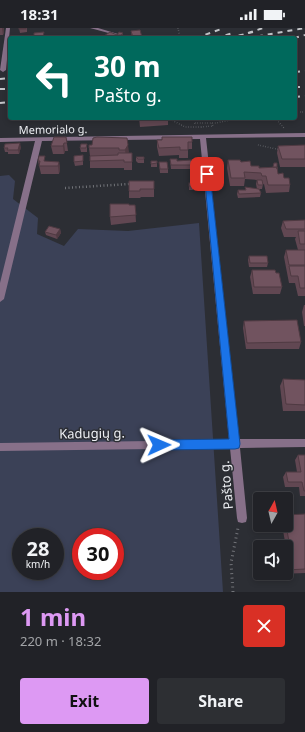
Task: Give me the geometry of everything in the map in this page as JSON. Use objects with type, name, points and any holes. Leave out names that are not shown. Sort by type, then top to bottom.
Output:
[{"type":"street","points":[[3,70],[8,28]]},
{"type":"street","points":[[92,28],[116,34]]},
{"type":"street","name":"Memorialo g.","points":[[0,140],[305,135]]},
{"type":"street","name":"Pašto g.","points":[[203,136],[242,518]]},
{"type":"street","points":[[0,299],[39,139]]},
{"type":"street","name":"Kadugių g.","points":[[0,447],[305,443]]},
{"type":"path","points":[[172,120],[185,126],[201,127]]},
{"type":"path","points":[[194,120],[195,123],[212,123],[229,120]]},
{"type":"path","points":[[277,120],[285,129]]},
{"type":"path","points":[[276,150],[284,150]]},
{"type":"path","points":[[65,188],[129,184]]},
{"type":"path","name":"Pašto g.","points":[[233,592],[231,563],[235,538],[242,518]]},
{"type":"shaded area","points":[[9,175],[15,181],[13,199],[38,218],[37,234],[64,246],[78,229],[128,231],[199,223],[223,592],[0,592],[0,176]]},
{"type":"building","points":[[140,30],[142,36],[133,36],[131,31]]},
{"type":"building","points":[[44,32],[43,36],[34,36],[34,33]]},
{"type":"building","points":[[110,32],[120,36],[104,36]]},
{"type":"building","points":[[119,32],[123,33],[121,35],[117,35]]},
{"type":"building","points":[[54,137],[66,137],[67,143],[64,143],[63,146],[51,146]]},
{"type":"building","points":[[162,137],[192,137],[192,142],[188,142],[188,150],[180,150],[180,147],[159,148],[157,140],[162,140]]},
{"type":"building","points":[[93,138],[127,138],[128,145],[125,150],[119,150],[119,148],[89,148],[89,145],[92,145]]},
{"type":"building","points":[[20,143],[18,150],[7,150],[8,148],[4,148],[5,144]]},
{"type":"building","points":[[81,144],[87,144],[86,148],[80,148]]},
{"type":"building","points":[[305,145],[305,159],[282,159],[278,146]]},
{"type":"building","points":[[118,153],[132,153],[132,162],[124,162],[124,160],[90,161],[90,156],[118,155]]},
{"type":"building","points":[[83,155],[83,161],[74,162],[74,156]]},
{"type":"building","points":[[39,156],[45,156],[44,161],[59,162],[58,166],[39,166]]},
{"type":"building","points":[[136,157],[144,157],[144,159],[138,159]]},
{"type":"building","points":[[170,159],[177,159],[177,161],[191,160],[192,165],[171,165]]},
{"type":"building","points":[[228,160],[240,160],[241,162],[250,161],[251,166],[259,166],[259,168],[277,167],[278,174],[283,173],[284,178],[289,178],[290,185],[268,185],[266,176],[262,176],[261,173],[244,172],[245,178],[231,178]]},
{"type":"building","points":[[151,161],[157,161],[157,163],[151,164]]},
{"type":"building","points":[[159,162],[167,162],[168,169],[160,169]]},
{"type":"building","points":[[274,163],[277,163],[277,167],[273,167]]},
{"type":"building","points":[[257,180],[262,180],[263,185],[258,185]]},
{"type":"building","points":[[129,181],[154,181],[154,189],[129,191]]},
{"type":"building","points":[[189,183],[193,183],[193,186],[189,186]]},
{"type":"building","points":[[245,187],[259,189],[261,193],[239,194],[238,190],[246,190]]},
{"type":"building","points":[[110,204],[135,205],[136,215],[110,217]]},
{"type":"building","points":[[305,220],[305,229],[286,229],[283,221]]},
{"type":"building","points":[[49,226],[60,229],[56,235],[45,232]]},
{"type":"building","points":[[298,231],[305,231],[305,244],[300,244]]},
{"type":"building","points":[[286,250],[305,250],[305,265],[289,265]]},
{"type":"building","points":[[249,256],[267,256],[268,263],[250,263]]},
{"type":"building","points":[[289,266],[305,266],[305,288],[300,288],[298,276],[291,276]]},
{"type":"building","points":[[252,270],[275,270],[276,273],[279,273],[282,287],[254,287]]},
{"type":"building","points":[[297,320],[301,342],[247,343],[244,321]]},
{"type":"building","points":[[283,379],[305,380],[305,405],[286,404]]},
{"type":"building","points":[[298,455],[305,455],[305,491],[302,482],[288,482],[286,472],[301,472]]},
{"type":"building","points":[[305,514],[305,569],[293,570],[293,540],[289,540],[287,532],[293,532],[293,515]]},
{"type":"railway","points":[[202,36],[224,28]]},
{"type":"railway","points":[[248,33],[263,28]]},
{"type":"railway","points":[[259,36],[305,28]]},
{"type":"railway","points":[[237,36],[253,32]]},
{"type":"railway","points":[[223,36],[233,33]]},
{"type":"railway","points":[[297,37],[305,35]]},
{"type":"railway","points":[[297,72],[305,71]]},
{"type":"railway","points":[[0,79],[8,78]]},
{"type":"railway","points":[[297,87],[305,87]]},
{"type":"railway","points":[[0,89],[8,89]]},
{"type":"railway","points":[[297,97],[305,96]]},
{"type":"railway","points":[[0,103],[8,102]]},
{"type":"route","points":[[159,445],[235,444],[207,174]]}]
